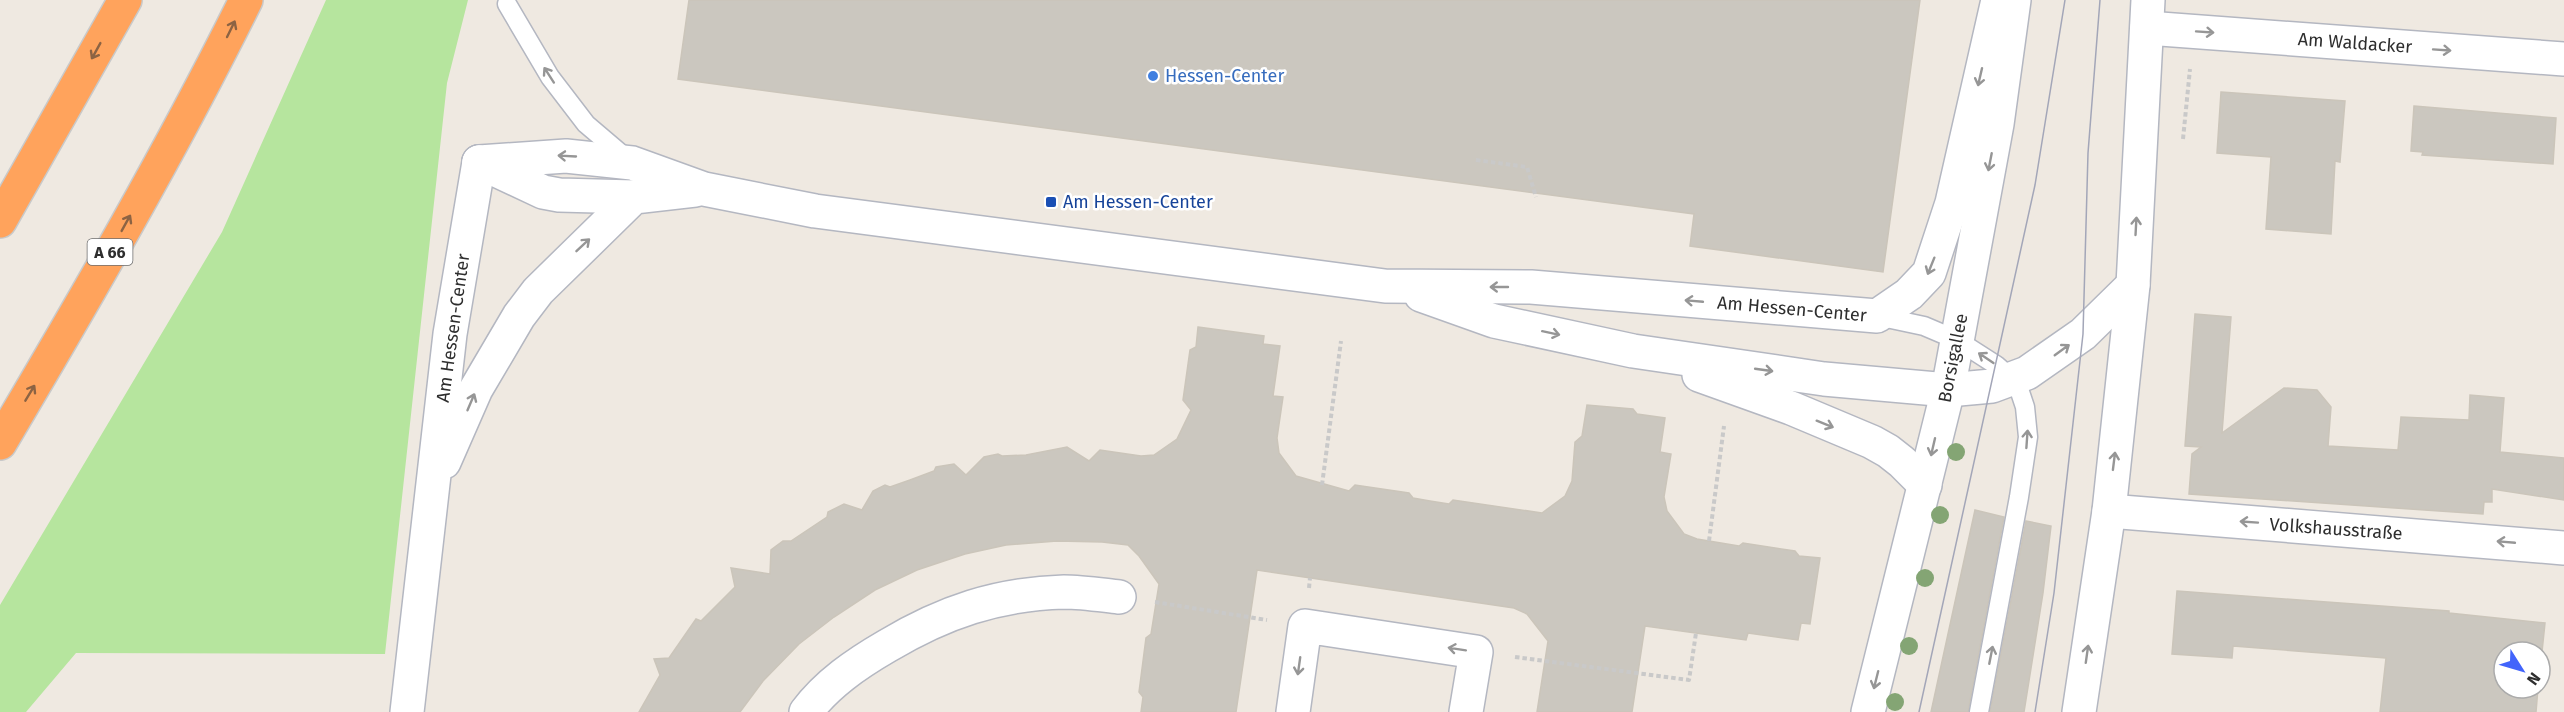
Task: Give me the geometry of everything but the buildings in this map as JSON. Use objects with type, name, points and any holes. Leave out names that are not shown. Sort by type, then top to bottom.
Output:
[{"type":"highway","points":[[0,221],[125,0]]},
{"type":"highway","name":"A 66","points":[[0,443],[70,324],[217,58],[246,0]]},
{"type":"street","name":"Am Hessen-Center","points":[[480,162],[534,156],[566,156],[632,163],[704,189],[814,211],[1395,286],[1532,287],[1877,316],[1909,294],[1929,273],[1952,203],[1998,0]]},
{"type":"street","name":"Borsigallee","points":[[1868,712],[1948,390],[1997,124],[2014,0]]},
{"type":"street","name":"Am Waldacker","points":[[2147,14],[2564,59]]},
{"type":"street","points":[[2079,712],[2109,510],[2133,285],[2147,14]]},
{"type":"street","name":"Am Hessen-Center","points":[[480,162],[543,192],[559,195],[634,197],[704,189]]},
{"type":"street","name":"Am Hessen-Center","points":[[407,712],[450,334],[480,162]]},
{"type":"street","name":"Am Hessen-Center","points":[[430,494],[476,389],[519,316],[563,264],[634,197]]},
{"type":"street","name":"Am Hessen-Center","points":[[1395,286],[1494,321],[1633,351],[1824,379],[1948,390],[1992,386],[2035,368],[2069,345],[2133,285]]},
{"type":"street","name":"Am Hessen-Center","points":[[1633,351],[1791,408],[1872,442],[1902,462],[1925,484]]},
{"type":"street","name":"Volkshausstraße","points":[[2109,510],[2564,548]]},
{"type":"street","points":[[806,712],[815,699],[855,665],[922,625],[952,612],[1021,595],[1066,592],[1119,597]]},
{"type":"street","points":[[1293,712],[1305,626],[1476,652],[1466,712]]},
{"type":"lane","points":[[507,4],[550,77],[586,124],[632,163]]},
{"type":"lane","points":[[1877,316],[1924,326],[1957,340],[1996,365],[2012,379],[2025,407],[2028,436],[2019,497],[1979,712]]},
{"type":"path","points":[[1476,160],[1527,167],[1536,197]]},
{"type":"path","points":[[1322,484],[1341,341]]},
{"type":"path","points":[[1708,541],[1724,426]]},
{"type":"path","points":[[1119,597],[1305,626]]},
{"type":"path","points":[[1476,652],[1689,680],[1696,633]]},
{"type":"green space","points":[[326,0],[468,0],[447,83],[385,654],[76,653],[26,712],[0,712],[0,605],[222,232]]},
{"type":"tram line","points":[[1919,712],[2035,185],[2065,0]]},
{"type":"tram line","points":[[2035,712],[2054,593],[2083,334],[2088,153],[2100,0]]},
{"type":"place","name":"Hessen-Center","points":[[1153,76]]},
{"type":"place","name":"Am Hessen-Center","points":[[1051,202]]}]
